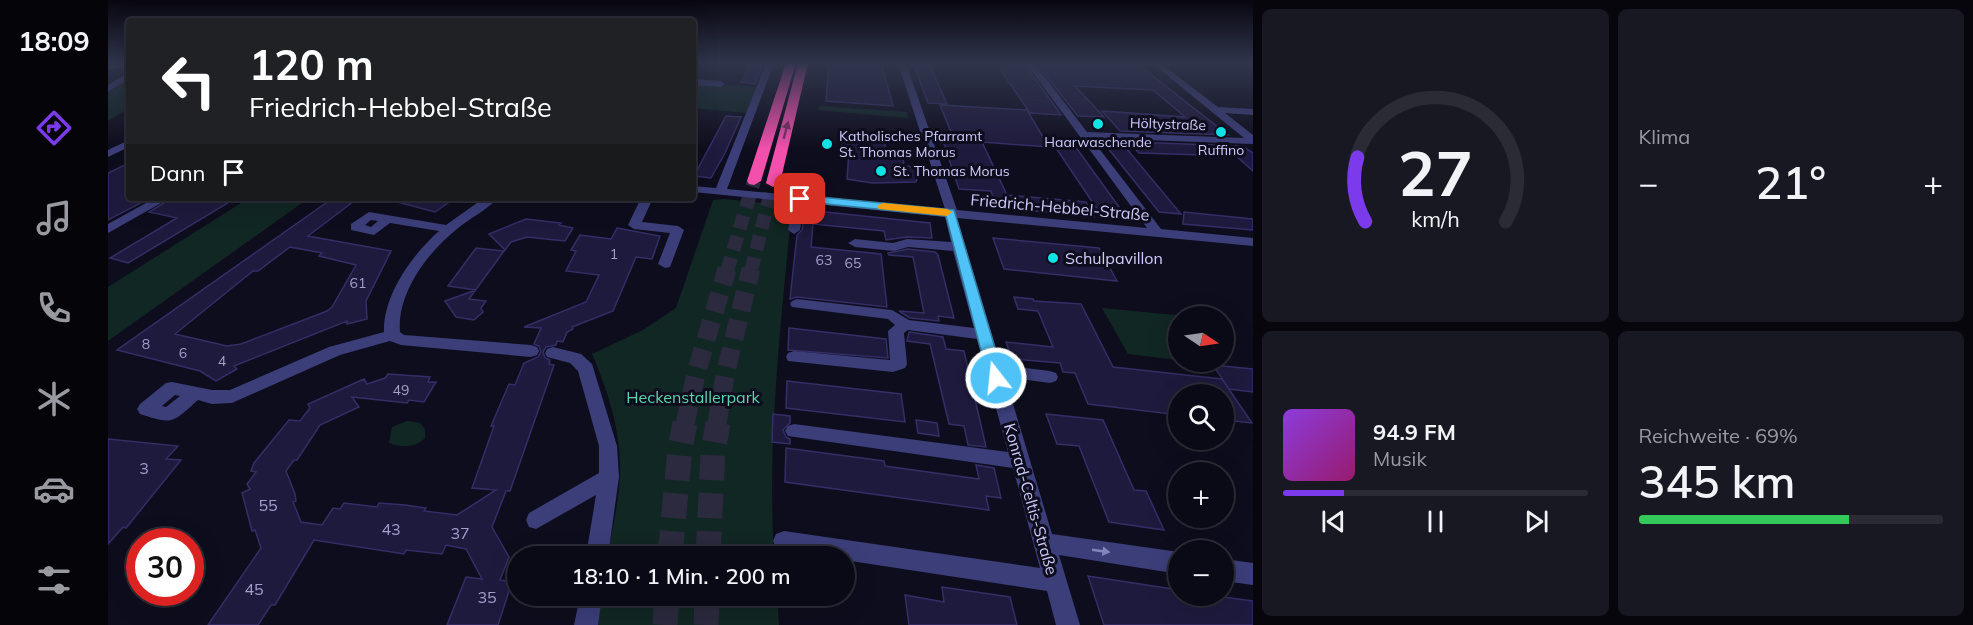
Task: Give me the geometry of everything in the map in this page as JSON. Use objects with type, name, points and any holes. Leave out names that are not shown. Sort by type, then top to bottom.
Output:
[{"type":"highway","points":[[754,181],[782,92]]},
{"type":"highway","points":[[772,183],[796,92]]},
{"type":"street","points":[[720,191],[759,92]]},
{"type":"street","name":"Konrad-Celtis-Straße","points":[[912,92],[945,187],[983,334],[1068,625]]},
{"type":"street","points":[[1051,92],[1156,232]]},
{"type":"street","points":[[1193,92],[1253,140]]},
{"type":"street","points":[[1215,110],[1253,112]]},
{"type":"street","name":"Höltystraße","points":[[1083,135],[1253,140]]},
{"type":"street","points":[[108,154],[126,145]]},
{"type":"street","name":"Friedrich-Hebbel-Straße","points":[[696,189],[1253,242]]},
{"type":"street","points":[[795,230],[796,198]]},
{"type":"street","points":[[108,229],[159,201]]},
{"type":"street","points":[[392,335],[392,312],[421,255],[447,229],[488,201]]},
{"type":"street","points":[[646,201],[634,225],[678,230],[665,264]]},
{"type":"street","points":[[388,219],[447,229]]},
{"type":"street","points":[[855,243],[894,247],[907,243],[959,247]]},
{"type":"street","points":[[797,304],[892,315],[905,326],[983,334]]},
{"type":"street","points":[[794,357],[893,366],[899,364],[896,331],[905,326]]},
{"type":"street","points":[[194,394],[212,398],[232,396],[336,351],[392,335],[401,340],[531,351]]},
{"type":"street","points":[[553,353],[575,358],[588,373],[608,446],[609,477],[599,546]]},
{"type":"street","points":[[994,370],[1050,376]]},
{"type":"street","points":[[794,431],[1020,461]]},
{"type":"street","points":[[536,520],[609,477]]},
{"type":"street","points":[[784,541],[1055,581]]},
{"type":"street","points":[[1043,543],[1168,561]]},
{"type":"street","points":[[1234,571],[1253,574]]},
{"type":"street","points":[[586,625],[589,606]]},
{"type":"green space","points":[[126,92],[126,110],[108,121],[108,93]]},
{"type":"green space","points":[[696,92],[754,92],[746,113],[696,108]]},
{"type":"green space","points":[[820,106],[907,112],[908,118],[818,110]]},
{"type":"green space","name":"Heckenstallerpark","points":[[724,199],[792,206],[774,424],[772,468],[774,546],[609,546],[620,475],[619,444],[613,413],[592,354],[643,330],[676,308],[713,200]]},
{"type":"green space","points":[[244,201],[305,201],[108,341],[108,287]]},
{"type":"green space","points":[[1102,308],[1168,314],[1168,359],[1128,354]]},
{"type":"green space","points":[[407,421],[420,423],[425,429],[425,438],[417,444],[408,446],[389,443],[392,427]]},
{"type":"green space","points":[[598,606],[778,606],[779,625],[595,625]]},
{"type":"building","points":[[827,92],[889,92],[893,106],[826,101]]},
{"type":"building","points":[[924,92],[942,92],[947,104],[928,103]]},
{"type":"building","points":[[1016,92],[1045,92],[1061,115],[1030,113]]},
{"type":"building","points":[[1059,92],[1081,92],[1104,117],[1078,116]]},
{"type":"building","points":[[1156,92],[1173,92],[1228,135],[1120,131],[1102,111],[1185,117]]},
{"type":"building","points":[[940,105],[1027,110],[1049,147],[982,142],[1007,195],[1086,202],[1094,217],[996,207],[991,191],[959,189],[940,132],[951,132]]},
{"type":"building","points":[[726,116],[741,117],[711,178],[696,176]]},
{"type":"building","name":"St. Thomas Morus","points":[[843,137],[885,142],[885,154],[903,158],[904,165],[915,168],[918,175],[916,182],[872,183],[847,179],[849,151],[840,151]]},
{"type":"building","points":[[1129,142],[1242,146],[1253,153],[1253,171],[1236,156],[1139,153]]},
{"type":"building","points":[[1054,145],[1075,146],[1122,211],[1097,209]]},
{"type":"building","points":[[1107,147],[1126,148],[1181,214],[1159,212]]},
{"type":"building","points":[[126,164],[126,201],[144,201],[108,220],[108,173]]},
{"type":"building","points":[[167,201],[231,201],[128,263],[110,258],[177,218],[149,212]]},
{"type":"building","points":[[329,201],[354,201],[308,236],[391,251],[366,301],[367,319],[347,324],[347,321],[234,366],[237,369],[216,381],[200,371],[117,350]],"holes":[[[290,247],[322,253],[319,256],[356,265],[332,307],[327,311],[241,344],[227,346],[175,334],[253,271],[258,271]]]},
{"type":"building","points":[[397,201],[451,201],[435,212]]},
{"type":"building","points":[[806,210],[930,223],[932,238],[907,237],[886,240],[884,231],[813,224],[811,247],[881,254],[887,307],[797,297],[790,299],[797,235],[802,230]]},
{"type":"building","points":[[1184,212],[1253,219],[1253,230],[1183,224]]},
{"type":"building","points":[[526,219],[561,223],[559,225],[573,228],[565,241],[527,237],[511,242],[505,250],[489,234]]},
{"type":"building","points":[[617,228],[660,236],[652,259],[636,257],[613,311],[572,327],[573,329],[567,332],[563,342],[557,341],[556,345],[546,347],[543,352],[545,358],[550,360],[549,364],[554,365],[510,491],[506,491],[492,527],[507,553],[507,562],[500,580],[507,581],[507,597],[498,625],[447,625],[466,577],[482,579],[466,549],[446,545],[442,554],[406,550],[404,554],[314,540],[275,605],[271,605],[258,625],[208,625],[261,548],[255,530],[252,531],[242,493],[250,489],[247,484],[256,472],[251,471],[254,463],[289,420],[300,421],[310,408],[308,404],[364,379],[367,384],[385,378],[388,374],[430,377],[428,382],[436,382],[424,402],[409,400],[407,403],[352,397],[359,407],[320,425],[297,460],[294,460],[286,471],[295,494],[296,501],[293,502],[301,522],[322,525],[333,508],[340,509],[344,503],[377,507],[379,503],[405,505],[426,508],[424,511],[457,515],[496,490],[472,488],[494,426],[491,426],[509,384],[515,385],[524,363],[538,357],[541,352],[539,346],[534,344],[541,328],[524,327],[586,302],[599,275],[566,271],[576,251],[571,250],[580,235],[611,239]]},
{"type":"building","name":"Schulpavillon","points":[[993,238],[1099,248],[1117,281],[1004,269]]},
{"type":"building","points":[[476,248],[504,251],[476,290],[448,286]]},
{"type":"building","points":[[908,249],[935,252],[938,255],[954,318],[938,316],[939,321],[910,318],[899,311],[924,313],[913,257],[889,255],[888,253]]},
{"type":"building","points":[[475,290],[469,299],[486,301],[481,308],[483,312],[474,320],[456,317],[445,301]]},
{"type":"building","points":[[1014,297],[1034,301],[1081,304],[1113,367],[1222,379],[1225,384],[1168,384],[1168,414],[1088,404],[1075,373],[1063,372],[1060,363],[1012,359],[1006,342],[1053,347],[1038,311],[1018,309]]},
{"type":"building","points":[[789,328],[886,339],[888,358],[788,350]]},
{"type":"building","points":[[909,332],[943,337],[946,349],[964,351],[986,447],[968,445],[964,426],[949,424],[930,344],[907,341]]},
{"type":"building","points":[[1234,367],[1253,369],[1253,392],[1234,390],[1234,384],[1226,384],[1218,372],[1234,372]]},
{"type":"building","points":[[787,381],[901,394],[905,422],[786,408]]},
{"type":"building","points":[[1234,397],[1252,423],[1234,421]]},
{"type":"building","points":[[773,414],[790,416],[790,423],[783,430],[786,437],[790,439],[790,444],[772,442]]},
{"type":"building","points":[[1046,414],[1103,420],[1134,490],[1146,491],[1164,530],[1109,522],[1079,446],[1057,444]]},
{"type":"building","points":[[916,420],[937,423],[939,436],[918,433]]},
{"type":"building","points":[[108,439],[178,446],[166,459],[181,460],[126,528],[123,527],[108,544]]},
{"type":"building","points":[[786,448],[884,461],[885,466],[979,479],[976,465],[994,468],[1001,498],[986,496],[989,510],[785,482]]},
{"type":"building","points":[[1088,576],[1168,588],[1168,606],[1234,606],[1234,598],[1253,601],[1253,625],[1104,625]]},
{"type":"building","points":[[942,587],[1010,597],[1017,625],[909,625],[905,595],[944,602]]},
{"type":"tunnel","points":[[727,271],[754,181]]},
{"type":"tunnel","points":[[751,271],[773,183]]},
{"type":"tunnel","points":[[685,424],[697,370],[727,269]]},
{"type":"tunnel","points":[[717,424],[725,375],[751,269]]},
{"type":"tunnel","points":[[671,546],[680,448],[685,423]]},
{"type":"tunnel","points":[[708,546],[713,452],[718,423]]},
{"type":"tunnel","points":[[665,625],[666,606]]},
{"type":"tunnel","points":[[706,625],[707,606]]},
{"type":"slow traffic","points":[[883,206],[947,212]]},
{"type":"place","name":"Haarwaschende","points":[[1098,124]]},
{"type":"place","name":"Ruffino","points":[[1221,132]]},
{"type":"place","name":"Katholisches Pfarramt St. Thomas Morus","points":[[827,144]]},
{"type":"place","name":"St. Thomas Morus","points":[[881,171]]},
{"type":"place","name":"Schulpavillon","points":[[1053,258]]},
{"type":"route","points":[[800,199],[951,213],[951,220],[996,378]]}]
